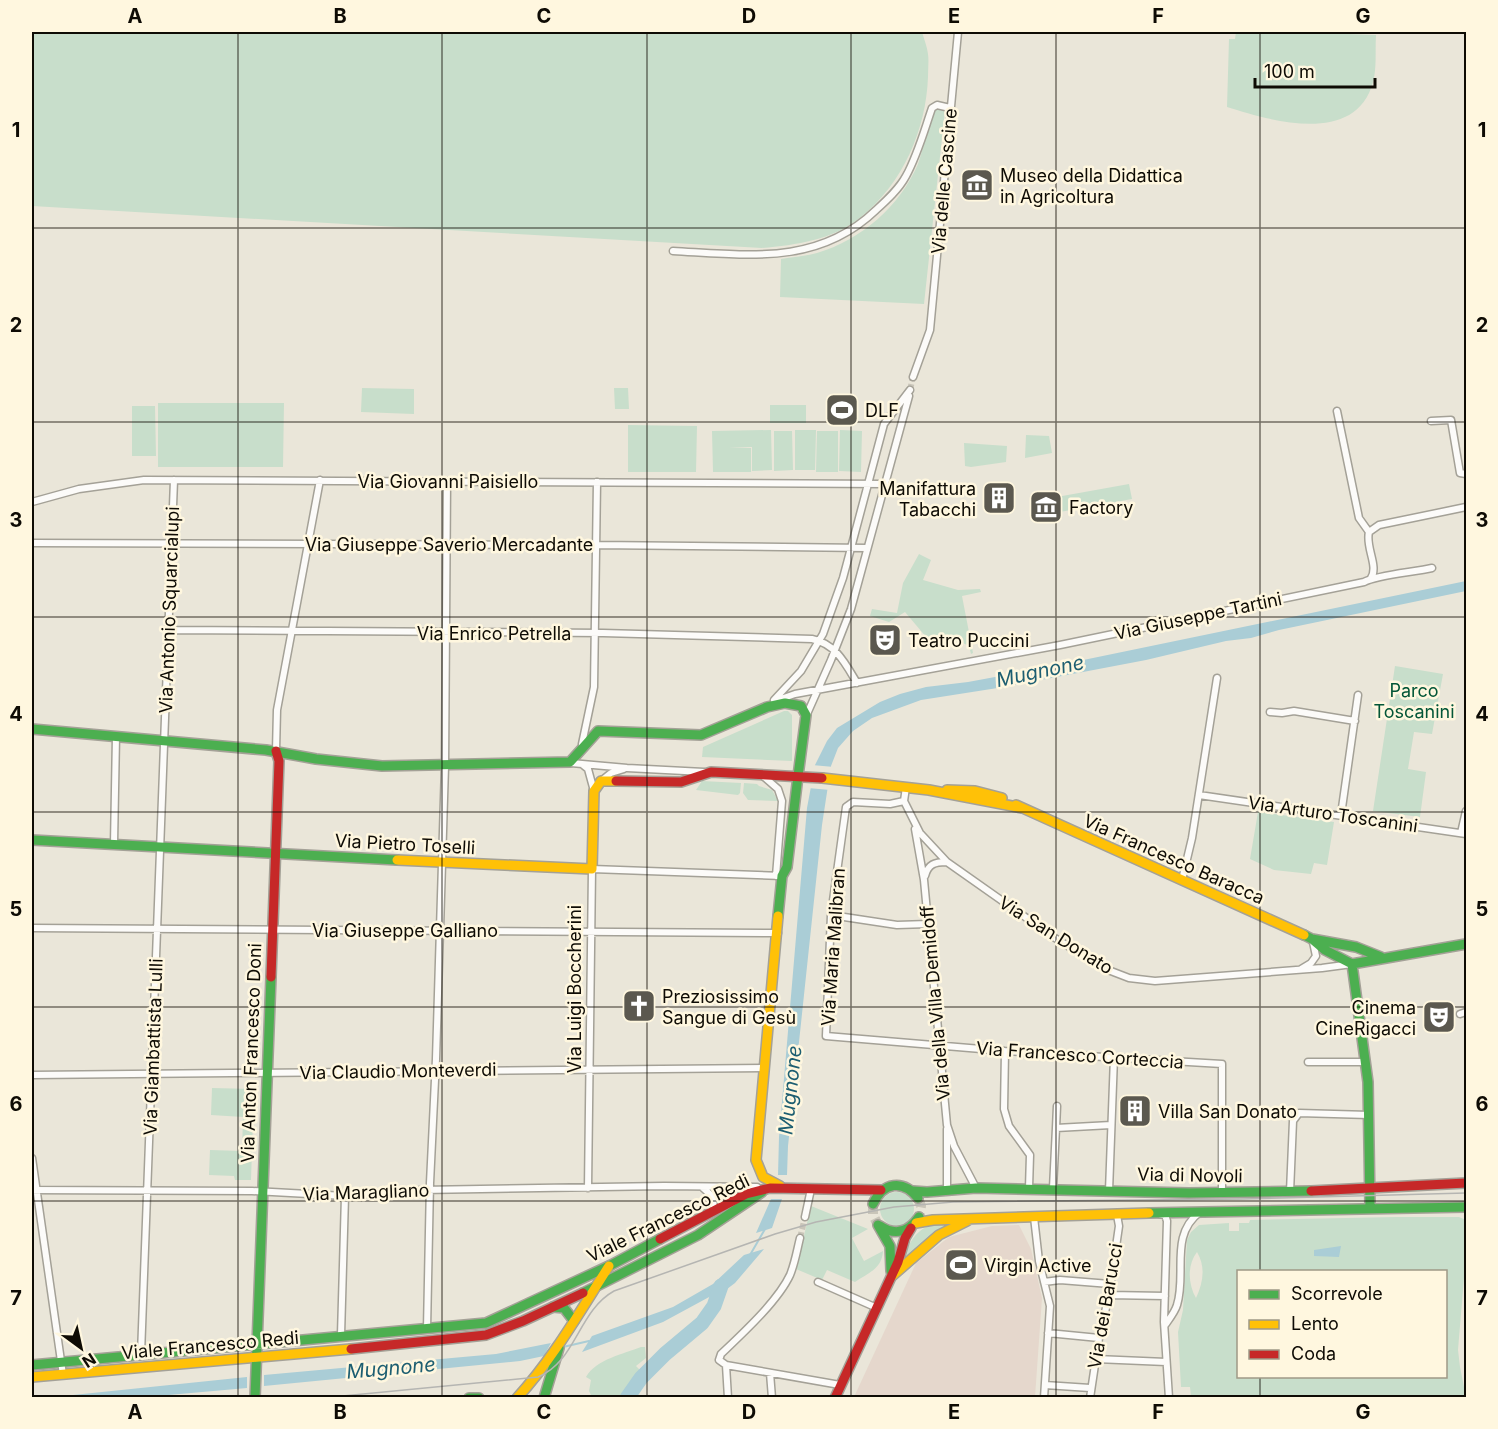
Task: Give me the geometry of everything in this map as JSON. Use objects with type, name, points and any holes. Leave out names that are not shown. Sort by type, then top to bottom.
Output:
[{"type":"main road","points":[[32,729],[276,751],[363,765],[445,766],[570,762],[574,760],[590,736],[598,731],[701,735],[767,707],[786,703],[798,704],[806,715]]},
{"type":"main road","name":"Viale Francesco Redi","points":[[771,1186],[762,1178],[756,1160],[778,933],[779,876],[787,867],[802,776],[806,715]]},
{"type":"main road","name":"Via Anton Francesco Doni","points":[[255,1395],[279,760],[276,751]]},
{"type":"main road","points":[[594,791],[601,781],[681,782],[711,772]]},
{"type":"main road","name":"Via Francesco Baracca","points":[[711,772],[802,776],[906,787],[1022,808],[1312,939],[1356,948],[1377,956]]},
{"type":"main road","name":"Via Luigi Boccherini","points":[[592,869],[594,791]]},
{"type":"main road","name":"Via Pietro Toselli","points":[[32,840],[592,869]]},
{"type":"main road","name":"Via Francesco Baracca","points":[[1312,939],[1325,950],[1352,964],[1358,956],[1377,956],[1467,944]]},
{"type":"main road","points":[[1352,964],[1366,1062],[1370,1207]]},
{"type":"main road","name":"Via di Novoli","points":[[771,1186],[881,1190],[896,1184],[906,1186],[916,1194],[976,1188],[1290,1192],[1467,1183]]},
{"type":"main road","name":"Viale Francesco Redi","points":[[32,1365],[491,1322],[609,1266],[741,1196],[771,1186]]},
{"type":"main road","name":"Viale Francesco Redi","points":[[32,1377],[257,1358],[486,1335],[553,1307],[705,1231],[729,1217],[771,1186]]},
{"type":"main road","points":[[855,1190],[872,1204],[881,1190]]},
{"type":"main road","name":"Via di Novoli","points":[[891,1278],[890,1246],[878,1225],[892,1233],[903,1232],[915,1223],[933,1220],[1203,1211],[1466,1207]]},
{"type":"main road","points":[[891,1278],[939,1235],[958,1224],[979,1218]]},
{"type":"main road","points":[[835,1398],[891,1278],[905,1238],[915,1223]]},
{"type":"main road","points":[[518,1398],[550,1361],[609,1266]]},
{"type":"main road","points":[[553,1307],[564,1308],[574,1321]]},
{"type":"main road","points":[[544,1398],[550,1361]]},
{"type":"main road","points":[[469,1398],[479,1398]]},
{"type":"street","name":"Via delle Cascine","points":[[913,378],[930,330],[957,32]]},
{"type":"street","points":[[673,251],[758,256],[829,243],[869,217],[887,200],[905,178],[921,145],[932,108],[937,105],[950,108]]},
{"type":"street","points":[[767,707],[804,666],[820,640],[836,603],[885,421],[910,390],[850,609],[835,650],[806,715]]},
{"type":"street","points":[[1337,411],[1359,518],[1369,532]]},
{"type":"street","points":[[1431,421],[1451,420],[1460,473],[1467,474]]},
{"type":"street","name":"Via Giovanni Paisiello","points":[[32,502],[69,491],[135,480],[868,483]]},
{"type":"street","name":"Via Antonio Squarcialupi","points":[[164,740],[174,480]]},
{"type":"street","points":[[276,751],[277,710],[320,480]]},
{"type":"street","points":[[427,1329],[445,766],[447,481]]},
{"type":"street","points":[[581,749],[594,687],[597,482]]},
{"type":"street","points":[[868,483],[885,484]]},
{"type":"street","points":[[1371,578],[1374,572],[1367,538],[1369,532],[1379,525],[1467,507]]},
{"type":"street","name":"Via Giuseppe Saverio Mercadante","points":[[32,543],[867,548]]},
{"type":"street","name":"Via Giuseppe Tartini","points":[[767,707],[788,696],[1071,642],[1364,582],[1371,578],[1432,568]]},
{"type":"street","name":"Via Enrico Petrella","points":[[168,630],[596,633],[820,640]]},
{"type":"street","points":[[820,640],[835,650],[857,683]]},
{"type":"street","points":[[1182,880],[1192,838],[1216,678]]},
{"type":"street","points":[[1341,816],[1358,695]]},
{"type":"street","points":[[1270,712],[1294,711],[1355,721]]},
{"type":"street","points":[[114,844],[117,736]]},
{"type":"street","name":"Via Giambattista Lulli","points":[[141,1354],[164,740]]},
{"type":"street","points":[[570,762],[627,768],[711,772]]},
{"type":"street","points":[[582,764],[588,769],[594,791]]},
{"type":"street","points":[[601,781],[611,773],[627,768]]},
{"type":"street","name":"Viale Francesco Redi","points":[[760,774],[778,789],[782,801],[779,876]]},
{"type":"street","points":[[904,801],[906,787]]},
{"type":"street","name":"Via Arturo Toscanini","points":[[1199,795],[1464,833]]},
{"type":"street","name":"Via San Donato","points":[[904,801],[927,841],[947,862],[1103,968],[1129,978],[1155,981],[1300,970]]},
{"type":"street","name":"Via Maria Malibran","points":[[904,801],[890,804],[853,802],[847,805],[831,915],[826,1036],[938,1046]]},
{"type":"street","points":[[1464,833],[1467,811]]},
{"type":"street","name":"Via della Villa Demidoff","points":[[914,822],[924,880],[947,1125],[947,1190]]},
{"type":"street","name":"Via della Villa Demidoff","points":[[924,880],[931,865],[947,862]]},
{"type":"street","name":"Via Pietro Toselli","points":[[592,869],[779,876]]},
{"type":"street","name":"Via Luigi Boccherini","points":[[588,1188],[592,869]]},
{"type":"street","points":[[831,915],[902,926],[928,924]]},
{"type":"street","name":"Via Giuseppe Galliano","points":[[32,928],[778,933]]},
{"type":"street","points":[[1300,970],[1311,963],[1316,956],[1312,939]]},
{"type":"street","name":"Via Francesco Baracca","points":[[1300,970],[1352,964]]},
{"type":"street","name":"Via Francesco Corteccia","points":[[938,1046],[1222,1064],[1222,1192]]},
{"type":"street","points":[[1005,1052],[1004,1109],[1009,1126],[1030,1155],[1029,1188]]},
{"type":"street","points":[[1109,1191],[1114,1057]]},
{"type":"street","points":[[1308,1062],[1366,1062]]},
{"type":"street","name":"Via Claudio Monteverdi","points":[[32,1075],[764,1068]]},
{"type":"street","points":[[1053,1188],[1057,1106]]},
{"type":"street","points":[[1290,1192],[1293,1121],[1299,1113],[1369,1115]]},
{"type":"street","name":"Via della Villa Demidoff","points":[[947,1125],[954,1146],[976,1188]]},
{"type":"street","points":[[1056,1128],[1111,1125]]},
{"type":"street","points":[[32,1158],[34,1190],[63,1375]]},
{"type":"street","name":"Via Maragliano","points":[[34,1190],[262,1192],[345,1196],[430,1190],[771,1186]]},
{"type":"street","points":[[701,1187],[709,1191],[713,1197],[715,1204],[712,1213]]},
{"type":"street","points":[[805,1217],[812,1188]]},
{"type":"street","points":[[342,1335],[345,1196]]},
{"type":"street","points":[[1165,1325],[1175,1310],[1178,1300],[1183,1236],[1191,1220],[1203,1211]]},
{"type":"street","points":[[1158,1213],[1165,1215],[1167,1221],[1164,1322],[1169,1398]]},
{"type":"street","name":"Via dei Barucci","points":[[1090,1398],[1099,1338],[1109,1295],[1119,1226],[1117,1215]]},
{"type":"street","points":[[1034,1217],[1039,1261],[1050,1306],[1044,1398]]},
{"type":"street","points":[[800,1238],[789,1276],[784,1285],[750,1325],[721,1354],[719,1360],[726,1365],[840,1385]]},
{"type":"street","points":[[1044,1282],[1060,1280],[1110,1284]]},
{"type":"street","points":[[818,1282],[876,1308]]},
{"type":"street","points":[[1109,1295],[1165,1296]]},
{"type":"street","points":[[1048,1333],[1099,1338]]},
{"type":"street","points":[[1096,1359],[1166,1362]]},
{"type":"street","points":[[726,1365],[728,1398]]},
{"type":"street","points":[[770,1372],[772,1398]]},
{"type":"street","points":[[1045,1385],[1090,1388]]},
{"type":"shaded area","points":[[1019,1225],[1031,1249],[1042,1298],[1035,1397],[854,1397],[916,1263],[949,1237],[992,1226]]},
{"type":"green space","points":[[32,32],[922,32],[928,54],[928,77],[923,116],[917,136],[900,172],[876,203],[850,225],[826,236],[801,243],[762,248],[32,206]]},
{"type":"green space","points":[[1236,32],[1376,35],[1374,77],[1364,102],[1349,115],[1331,122],[1310,124],[1266,118],[1227,107],[1229,39],[1235,39]]},
{"type":"green space","points":[[937,108],[945,110],[924,304],[780,297],[781,259],[813,254],[849,240],[877,219],[901,194],[918,164]]},
{"type":"green space","points":[[362,388],[414,389],[414,414],[361,412]]},
{"type":"green space","points":[[614,388],[628,388],[629,409],[615,409]]},
{"type":"green space","points":[[158,403],[284,403],[283,467],[158,467]]},
{"type":"green space","points":[[770,405],[806,405],[806,423],[770,423]]},
{"type":"green space","points":[[132,406],[155,406],[156,456],[132,456]]},
{"type":"green space","points":[[628,425],[697,426],[696,472],[628,472]]},
{"type":"green space","points":[[771,430],[772,470],[752,471],[752,447],[729,447],[751,448],[751,472],[713,472],[712,431]]},
{"type":"green space","points":[[795,430],[816,430],[815,470],[795,470]]},
{"type":"green space","name":"DLF","points":[[840,430],[862,431],[861,472],[839,471]]},
{"type":"green space","points":[[774,431],[792,431],[793,470],[774,471]]},
{"type":"green space","name":"DLF","points":[[817,431],[838,431],[838,472],[816,472]]},
{"type":"green space","points":[[1026,435],[1049,436],[1052,453],[1025,458]]},
{"type":"green space","points":[[964,443],[1007,446],[1006,462],[965,466]]},
{"type":"green space","points":[[1129,484],[1132,499],[1043,515],[1040,500]]},
{"type":"green space","points":[[919,554],[931,560],[923,580],[958,590],[980,589],[981,592],[962,596],[973,653],[971,654],[969,646],[959,641],[932,644],[905,612],[889,622],[870,616],[872,609],[897,613],[903,583]]},
{"type":"green space","name":"Parco Toscanini","points":[[1395,666],[1443,674],[1432,734],[1414,732],[1408,769],[1426,772],[1420,817],[1373,811]]},
{"type":"green space","points":[[784,711],[792,715],[792,761],[702,757],[703,747]]},
{"type":"green space","points":[[702,781],[741,783],[740,793],[738,795],[696,790]]},
{"type":"green space","points":[[744,783],[757,784],[772,790],[778,801],[748,800],[743,793]]},
{"type":"green space","points":[[1258,812],[1334,822],[1327,865],[1314,863],[1311,874],[1274,870],[1250,859]]},
{"type":"green space","points":[[212,1088],[254,1089],[251,1180],[235,1180],[234,1176],[209,1175],[210,1150],[242,1151],[243,1117],[211,1115]]},
{"type":"green space","points":[[897,1192],[909,1197],[914,1209],[909,1221],[897,1226],[885,1221],[880,1209],[885,1197]]},
{"type":"green space","points":[[811,1206],[868,1229],[852,1238],[864,1261],[883,1251],[877,1266],[855,1282],[827,1270],[822,1280],[796,1269]]},
{"type":"green space","points":[[1459,1217],[1466,1220],[1466,1254],[1458,1350],[1466,1397],[1191,1397],[1190,1387],[1181,1387],[1178,1332],[1183,1310],[1187,1240],[1191,1232],[1199,1225],[1229,1223],[1229,1231],[1239,1231],[1239,1223],[1249,1223],[1250,1220]],"holes":[[[1197,1252],[1202,1275],[1196,1298],[1191,1287],[1190,1269]]]},
{"type":"green space","points":[[950,1225],[909,1257],[905,1255],[912,1240],[928,1226]]},
{"type":"green space","points":[[645,1347],[646,1358],[636,1366],[642,1372],[624,1397],[592,1397],[589,1391],[591,1380],[586,1377],[591,1371],[603,1361]]},
{"type":"water","points":[[1466,581],[1466,591],[1279,630],[1251,638],[1226,641],[1146,660],[1004,687],[921,700],[872,718],[853,731],[838,748],[831,766],[822,825],[788,1146],[787,1175],[778,1175],[779,1137],[807,808],[815,765],[827,741],[837,728],[880,702],[926,687],[968,682],[1064,664]]},
{"type":"water","points":[[771,1199],[782,1199],[772,1228],[756,1233]]},
{"type":"water","points":[[1341,1246],[1339,1257],[1314,1256],[1314,1250]]},
{"type":"water","points":[[764,1249],[727,1289],[663,1322],[582,1352],[592,1336],[673,1307],[713,1284],[744,1255]]},
{"type":"water","points":[[551,1343],[544,1356],[520,1361],[264,1386],[264,1375],[496,1354]]},
{"type":"water","points":[[247,1377],[247,1388],[135,1398],[44,1398]]},
{"type":"pier","points":[[812,765],[834,767],[830,790],[808,788]]},
{"type":"waterway","name":"Mugnone","points":[[750,1255],[765,1229]]},
{"type":"waterway","points":[[627,1398],[641,1378],[702,1323],[714,1306],[721,1286]]},
{"type":"waterway","name":"Mugnone","points":[[563,1347],[589,1341]]},
{"type":"tunnel","points":[[910,390],[913,377]]},
{"type":"tunnel","points":[[918,1198],[921,1206],[919,1217]]},
{"type":"tunnel","points":[[873,1204],[873,1215],[878,1225]]},
{"type":"tunnel","points":[[800,1238],[805,1217]]},
{"type":"tram line","points":[[322,1398],[538,1377],[551,1370],[561,1360],[592,1311],[614,1291],[775,1234],[816,1222],[894,1207],[953,1202],[1242,1199],[1466,1193]]},
{"type":"traffic: fast","points":[[32,729],[266,750],[316,759],[382,766],[570,762],[598,731],[701,735],[767,707],[785,703],[801,706],[806,715],[798,776]]},
{"type":"traffic: fast","points":[[778,916],[782,876],[787,867],[798,776]]},
{"type":"traffic: fast","points":[[32,840],[397,860]]},
{"type":"traffic: fast","points":[[1304,935],[1325,950],[1352,964],[1466,944]]},
{"type":"traffic: fast","points":[[1312,939],[1356,947],[1381,957]]},
{"type":"traffic: fast","points":[[1352,964],[1368,1082],[1370,1207]]},
{"type":"traffic: fast","points":[[255,1398],[271,977]]},
{"type":"traffic: fast","points":[[873,1204],[882,1191],[894,1186],[906,1188],[918,1198]]},
{"type":"traffic: fast","points":[[913,1191],[976,1188],[1189,1193],[1311,1191]]},
{"type":"traffic: fast","points":[[583,1293],[698,1235],[762,1192]]},
{"type":"traffic: fast","points":[[1149,1213],[1466,1207]]},
{"type":"traffic: fast","points":[[880,1226],[891,1231],[901,1231],[911,1226],[919,1217]]},
{"type":"traffic: fast","points":[[878,1225],[890,1246],[891,1271]]},
{"type":"traffic: fast","points":[[32,1365],[486,1323],[611,1265],[660,1239]]},
{"type":"traffic: fast","points":[[553,1307],[564,1308],[574,1321]]},
{"type":"traffic: fast","points":[[544,1398],[559,1348]]},
{"type":"traffic: fast","points":[[469,1398],[479,1398]]},
{"type":"traffic: slow","points":[[822,778],[929,790],[1022,808]]},
{"type":"traffic: slow","points":[[397,860],[592,869],[594,791],[601,781],[616,781]]},
{"type":"traffic: slow","points":[[947,790],[975,791],[1002,798]]},
{"type":"traffic: slow","points":[[1016,805],[1304,935]]},
{"type":"traffic: slow","points":[[778,916],[756,1160],[763,1177],[780,1186]]},
{"type":"traffic: slow","points":[[916,1223],[933,1220],[1149,1213]]},
{"type":"traffic: slow","points":[[892,1276],[939,1235],[967,1221]]},
{"type":"traffic: slow","points":[[517,1398],[554,1351],[609,1266]]},
{"type":"traffic: slow","points":[[32,1377],[351,1349]]},
{"type":"traffic: jam","points":[[271,977],[279,761],[276,751]]},
{"type":"traffic: jam","points":[[616,781],[681,782],[711,772],[822,778]]},
{"type":"traffic: jam","points":[[1311,1191],[1466,1183]]},
{"type":"traffic: jam","points":[[660,1239],[746,1194],[770,1188],[881,1190]]},
{"type":"traffic: jam","points":[[835,1398],[898,1262],[905,1238],[911,1228]]},
{"type":"traffic: jam","points":[[351,1349],[486,1335],[523,1321],[583,1293]]},
{"type":"place","name":"Museo della Didattica in Agricoltura","points":[[977,185]]},
{"type":"place","name":"DLF","points":[[842,410]]},
{"type":"place","name":"Manifattura Tabacchi","points":[[999,498]]},
{"type":"place","name":"Factory","points":[[1046,507]]},
{"type":"place","name":"Teatro Puccini","points":[[885,640]]},
{"type":"place","name":"Preziosissimo Sangue di Gesù","points":[[639,1006]]},
{"type":"place","name":"Cinema CineRigacci","points":[[1439,1017]]},
{"type":"place","name":"Villa San Donato","points":[[1135,1111]]},
{"type":"place","name":"Virgin Active","points":[[961,1265]]}]
